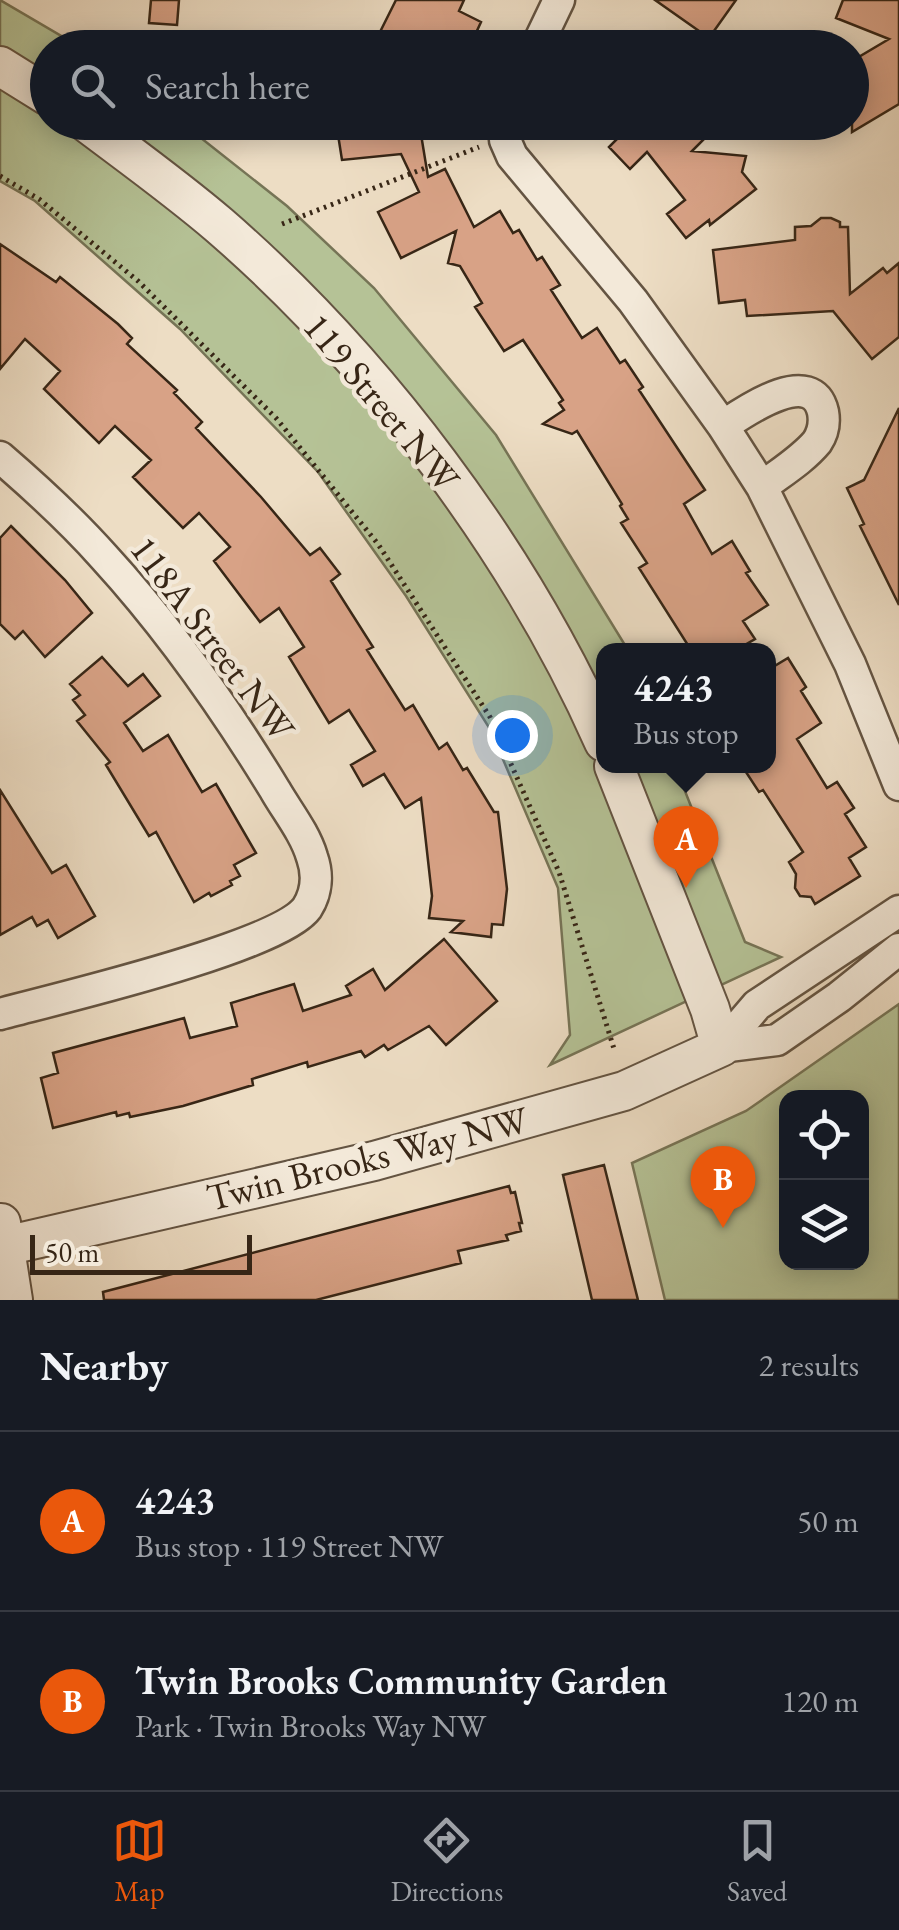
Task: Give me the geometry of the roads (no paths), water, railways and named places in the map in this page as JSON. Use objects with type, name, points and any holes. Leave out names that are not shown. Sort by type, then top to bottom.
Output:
[{"type":"street","points":[[545,30],[559,0]]},
{"type":"street","points":[[0,66],[30,85]]},
{"type":"street","name":"119 Street NW","points":[[109,140],[220,226],[334,337],[394,406],[452,480],[547,630],[596,726]]},
{"type":"street","points":[[508,140],[512,156],[634,301],[762,487],[850,664],[899,785]]},
{"type":"street","points":[[723,426],[760,402],[797,390],[812,396],[822,408],[824,429],[816,442],[762,487]]},
{"type":"street","name":"118A Street NW","points":[[0,456],[72,522],[133,589],[240,733],[308,846],[316,877],[314,896],[297,919],[284,927],[176,966],[0,1014]]},
{"type":"street","points":[[617,773],[710,1009],[721,1047]]},
{"type":"street","points":[[721,1047],[757,1005],[889,914],[899,911]]},
{"type":"street","points":[[721,1047],[776,1040],[839,998],[899,949]]},
{"type":"street","name":"Twin Brooks Way NW","points":[[3,1233],[393,1156],[624,1091],[721,1047]]},
{"type":"street","points":[[3,1233],[12,1300]]},
{"type":"place","name":"4243","points":[[686,888]]},
{"type":"place","name":"Twin Brooks Community Garden","points":[[723,1228]]}]
